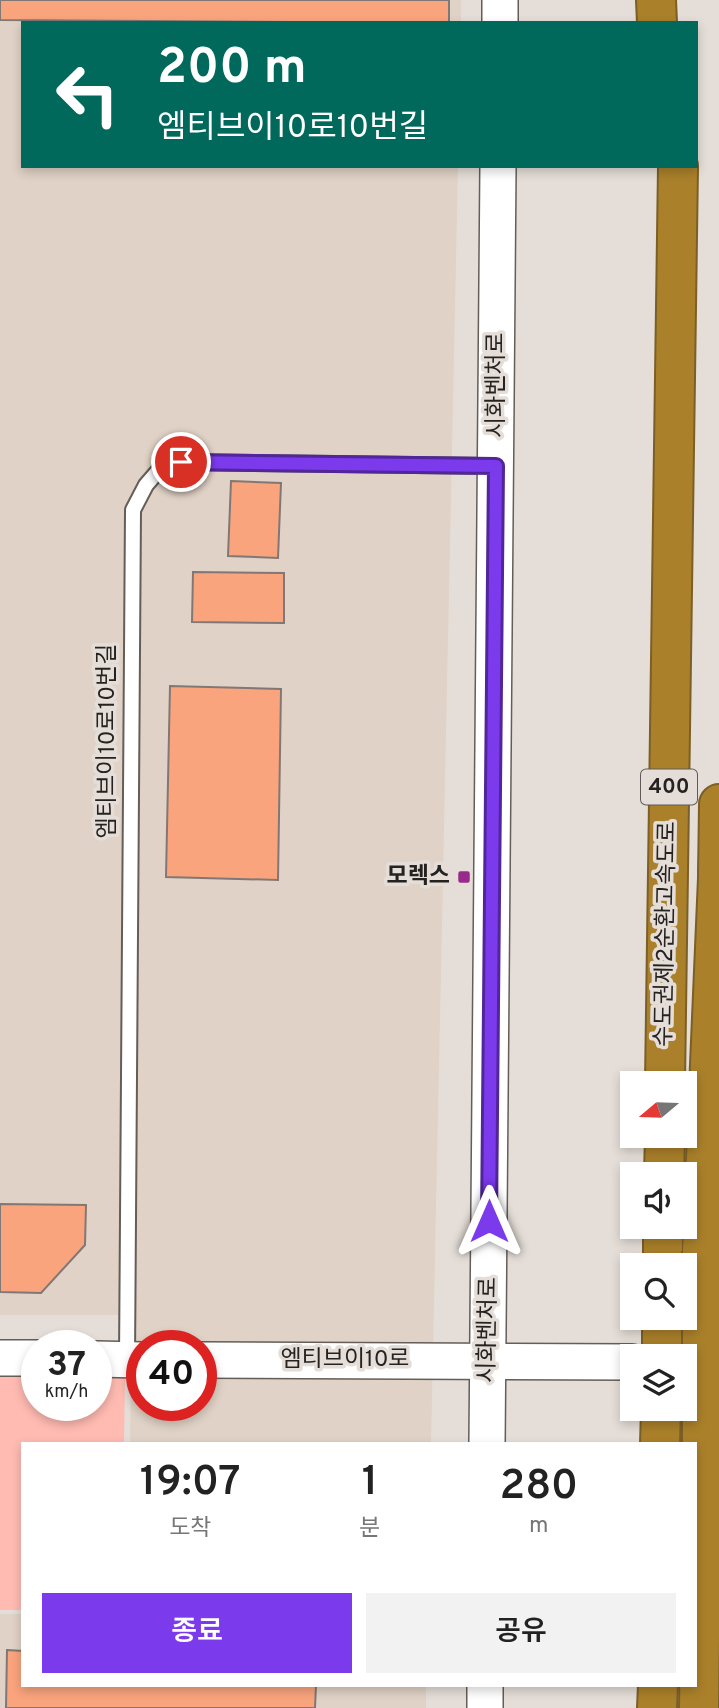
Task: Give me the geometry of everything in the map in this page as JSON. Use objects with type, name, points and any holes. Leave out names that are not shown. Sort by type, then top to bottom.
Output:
[{"type":"highway","points":[[656,0],[657,21]]},
{"type":"highway","points":[[681,0],[681,21]]},
{"type":"highway","points":[[662,168],[673,490]]},
{"type":"highway","name":"400","points":[[673,490],[678,168]]},
{"type":"highway","name":"수도권제2순환고속도로","points":[[665,1071],[673,490]]},
{"type":"highway","name":"수도권제2순환고속도로","points":[[699,1708],[702,1251],[719,804]]},
{"type":"highway","points":[[660,1442],[661,1421]]},
{"type":"highway","points":[[657,1708],[658,1687]]},
{"type":"street","points":[[500,0],[500,21]]},
{"type":"street","name":"시화벤처로","points":[[488,1442],[498,168]]},
{"type":"street","points":[[0,1358],[21,1358]]},
{"type":"street","name":"엠티브이10로","points":[[217,1360],[620,1362]]},
{"type":"street","points":[[697,1362],[719,1363]]},
{"type":"street","points":[[485,1687],[485,1708]]},
{"type":"lane","name":"엠티브이10로10번길","points":[[122,1359],[133,510],[146,485],[159,470],[181,462],[496,466]]},
{"type":"shaded area","points":[[0,0],[461,0],[461,21],[21,21],[21,168],[458,168],[431,1442],[130,1442],[130,1421],[217,1421],[217,1330],[132,1330],[132,1315],[0,1315]]},
{"type":"shaded area","points":[[112,1376],[125,1376],[124,1442],[21,1442],[21,1610],[0,1610],[0,1377],[21,1377],[21,1421],[112,1421]]},
{"type":"shaded area","points":[[0,1614],[21,1614],[21,1687],[426,1687],[426,1708],[0,1708]]},
{"type":"building","points":[[0,0],[449,0],[449,21],[0,20]]},
{"type":"building","points":[[231,481],[281,483],[278,558],[228,556]]},
{"type":"building","points":[[193,572],[284,573],[284,623],[192,622]]},
{"type":"building","points":[[170,686],[281,689],[278,880],[166,877]]},
{"type":"building","points":[[0,1204],[86,1205],[85,1245],[41,1293],[0,1292]]},
{"type":"building","points":[[7,1650],[21,1651],[21,1687],[316,1687],[315,1708],[6,1708]]},
{"type":"place","name":"모렉스","points":[[464,877]]},
{"type":"route","points":[[181,462],[496,466],[489,1221]]}]
